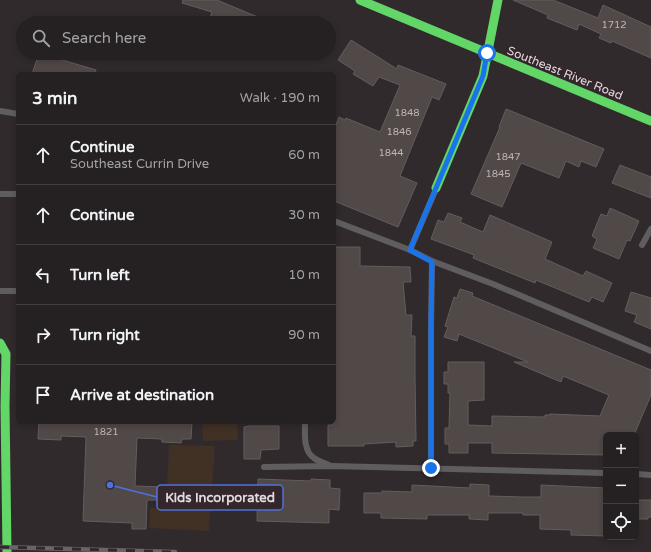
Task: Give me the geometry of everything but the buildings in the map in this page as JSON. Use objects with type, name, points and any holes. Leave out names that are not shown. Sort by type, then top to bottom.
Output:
[{"type":"main road","name":"Southeast River Road","points":[[360,0],[651,121]]},
{"type":"main road","points":[[436,188],[483,76],[498,0]]},
{"type":"main road","points":[[0,343],[6,354],[6,552]]},
{"type":"lane","points":[[0,111],[16,114]]},
{"type":"lane","points":[[410,250],[436,188]]},
{"type":"lane","points":[[0,194],[16,194]]},
{"type":"lane","points":[[336,222],[410,250],[432,262],[493,284],[651,351]]},
{"type":"lane","points":[[642,245],[651,229]]},
{"type":"lane","points":[[431,468],[432,262]]},
{"type":"lane","points":[[0,291],[16,291]]},
{"type":"lane","points":[[305,424],[307,448],[314,458],[332,466]]},
{"type":"lane","points":[[264,467],[332,466],[603,473]]},
{"type":"lane","points":[[639,474],[651,474]]},
{"type":"shaded area","points":[[202,424],[237,424],[238,440],[203,441]]},
{"type":"shaded area","points":[[169,445],[215,446],[209,531],[149,528],[150,508],[166,508]]},
{"type":"railway","points":[[0,547],[175,552]]},
{"type":"traffic: fast","points":[[360,0],[651,121]]},
{"type":"traffic: fast","points":[[436,188],[483,76],[498,0]]},
{"type":"traffic: fast","points":[[0,343],[6,354],[5,406],[7,552]]},
{"type":"place","name":"Kids Incorporated","points":[[110,485]]},
{"type":"route","points":[[431,468],[432,262],[410,250],[483,76],[487,53]]}]
